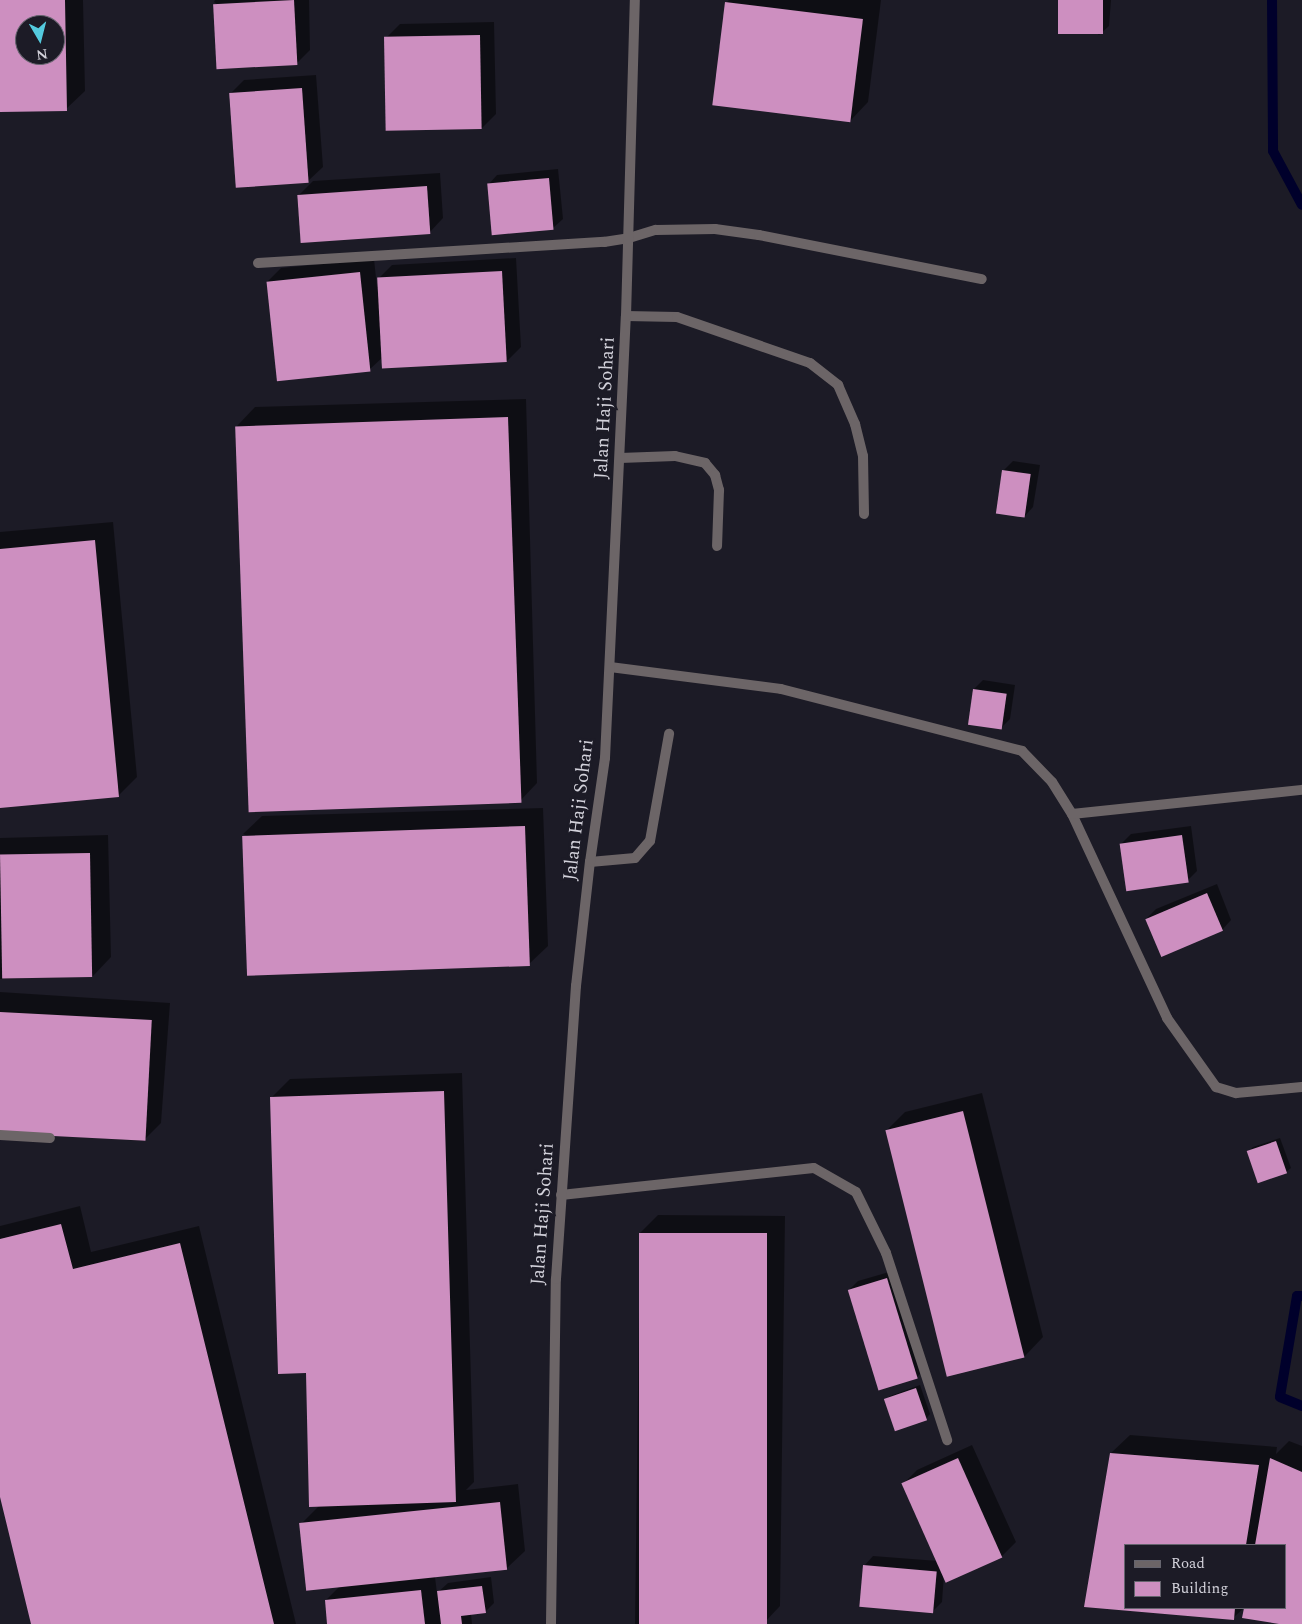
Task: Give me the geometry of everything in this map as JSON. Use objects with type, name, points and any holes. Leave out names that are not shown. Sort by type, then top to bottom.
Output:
[{"type":"street","name":"Jalan Haji Sohari","points":[[551,1624],[556,1279],[576,986],[590,862],[605,758],[626,316],[635,0]]},
{"type":"street","points":[[258,263],[604,242],[629,238],[656,230],[715,229],[982,279]]},
{"type":"street","points":[[626,316],[677,317],[810,363],[838,385],[855,424],[863,456],[864,514]]},
{"type":"street","points":[[620,458],[675,456],[705,463],[715,475],[719,490],[717,546]]},
{"type":"street","points":[[610,667],[781,690],[1022,751],[1052,782],[1072,814],[1167,1018],[1216,1087],[1236,1093],[1302,1087]]},
{"type":"street","points":[[590,862],[635,858],[650,840],[668,734]]},
{"type":"street","points":[[1072,814],[1302,790]]},
{"type":"street","points":[[0,1135],[50,1138]]},
{"type":"street","points":[[561,1195],[814,1168],[856,1192],[886,1253],[947,1440]]},
{"type":"building","points":[[0,0],[65,0],[67,111],[0,112]]},
{"type":"building","points":[[294,0],[297,65],[217,69],[213,4]]},
{"type":"building","points":[[1058,0],[1103,0],[1103,34],[1058,34]]},
{"type":"building","points":[[725,2],[863,19],[850,122],[712,105]]},
{"type":"building","points":[[480,35],[482,129],[386,131],[384,37]]},
{"type":"building","points":[[302,88],[309,183],[236,188],[229,93]]},
{"type":"building","points":[[549,178],[554,230],[492,235],[487,183]]},
{"type":"building","points":[[427,186],[430,234],[301,243],[297,195]]},
{"type":"building","points":[[502,271],[507,362],[382,368],[377,278]]},
{"type":"building","points":[[360,272],[370,371],[277,381],[267,282]]},
{"type":"building","points":[[508,417],[521,803],[249,812],[235,427]]},
{"type":"building","points":[[1002,470],[1031,474],[1025,518],[996,514]]},
{"type":"building","points":[[95,540],[119,797],[0,808],[0,549]]},
{"type":"building","points":[[973,689],[1007,694],[1002,729],[968,725]]},
{"type":"building","points":[[525,826],[530,966],[247,976],[242,836]]},
{"type":"building","points":[[1182,835],[1189,883],[1126,891],[1120,844]]},
{"type":"building","points":[[90,853],[92,977],[2,979],[0,855]]},
{"type":"building","points":[[1207,893],[1223,931],[1161,957],[1145,919]]},
{"type":"building","points":[[0,1012],[152,1020],[145,1141],[0,1133]]},
{"type":"building","points":[[444,1091],[456,1502],[309,1507],[306,1373],[278,1374],[270,1097]]},
{"type":"building","points":[[963,1111],[1024,1357],[947,1377],[885,1130]]},
{"type":"building","points":[[1276,1141],[1287,1173],[1258,1183],[1247,1151]]},
{"type":"building","points":[[61,1224],[73,1269],[180,1243],[274,1624],[31,1624],[0,1497],[0,1239]]},
{"type":"building","points":[[639,1233],[767,1233],[767,1624],[639,1624]]},
{"type":"building","points":[[887,1278],[918,1378],[878,1390],[848,1290]]},
{"type":"building","points":[[916,1388],[927,1420],[895,1431],[884,1399]]},
{"type":"building","points":[[1110,1453],[1259,1465],[1246,1544],[1124,1544],[1124,1609],[1235,1609],[1234,1620],[1084,1607]]},
{"type":"building","points":[[958,1458],[1002,1558],[946,1583],[901,1483]]},
{"type":"building","points":[[1270,1458],[1302,1472],[1302,1624],[1279,1624],[1242,1618],[1244,1609],[1287,1609],[1287,1544],[1255,1544]]},
{"type":"building","points":[[500,1502],[507,1570],[306,1591],[299,1523]]},
{"type":"building","points":[[863,1565],[937,1571],[933,1613],[859,1607]]},
{"type":"building","points":[[482,1586],[486,1613],[461,1616],[462,1624],[441,1624],[437,1591]]},
{"type":"building","points":[[421,1590],[425,1624],[327,1624],[325,1600]]},
{"type":"waterway","points":[[1272,0],[1273,151],[1302,205]]},
{"type":"waterway","points":[[1302,1296],[1297,1296],[1280,1397],[1302,1406]]}]
